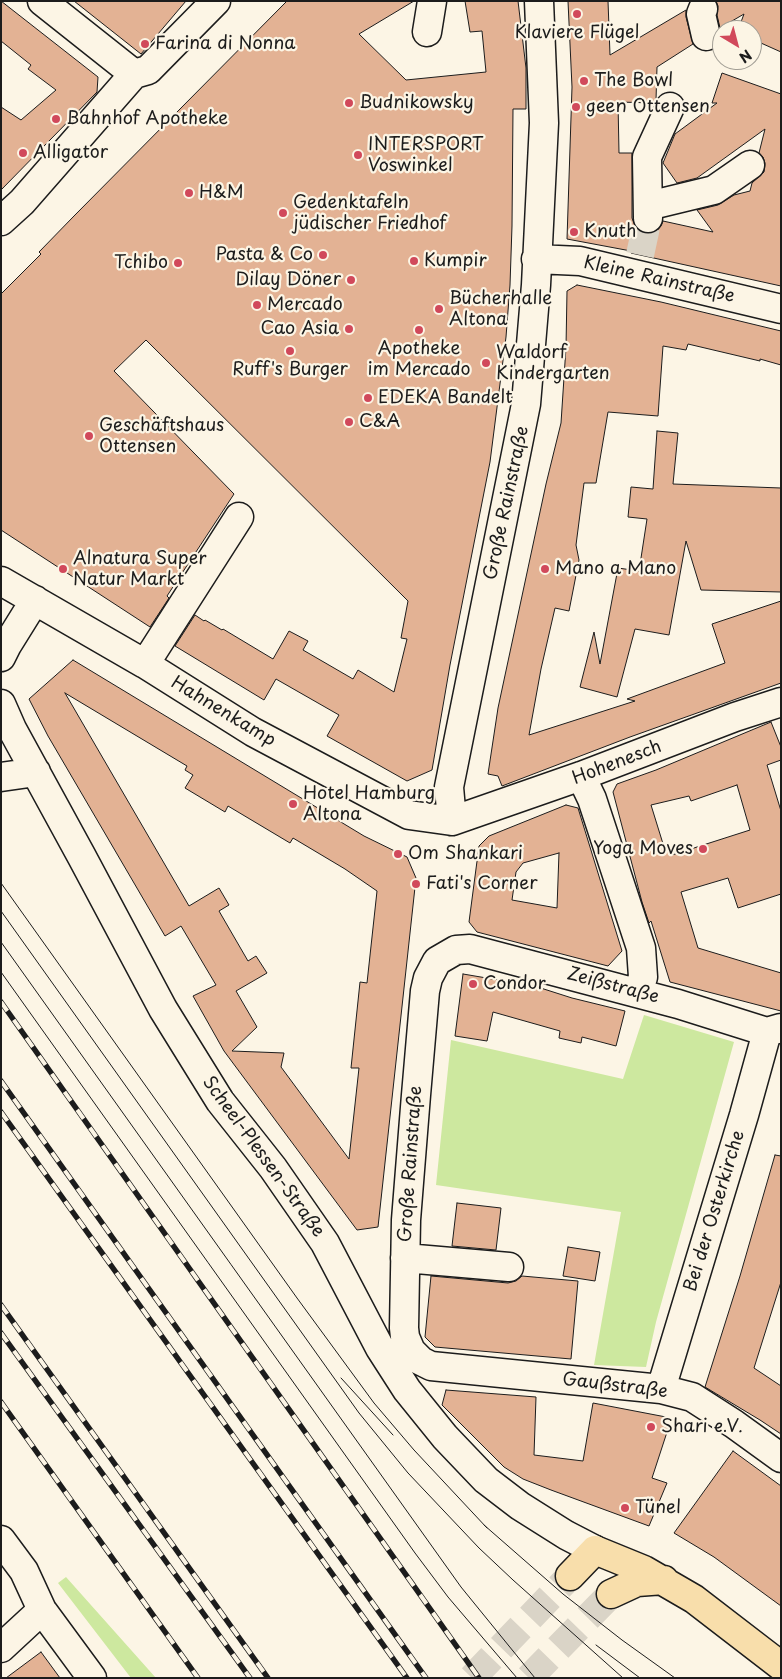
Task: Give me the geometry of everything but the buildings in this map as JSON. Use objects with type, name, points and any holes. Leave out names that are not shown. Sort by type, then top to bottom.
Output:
[{"type":"main road","points":[[570,1576],[595,1550]]},
{"type":"main road","points":[[595,1550],[664,1580],[694,1599],[781,1666]]},
{"type":"main road","points":[[595,1550],[609,1562],[614,1573],[611,1594],[637,1582],[664,1580]]},
{"type":"street","points":[[42,1],[134,74]]},
{"type":"street","points":[[1,221],[22,202],[134,74],[148,70],[216,1]]},
{"type":"street","points":[[428,32],[432,1]]},
{"type":"street","name":"Große Rainstraße","points":[[452,821],[450,787],[524,421],[536,285],[544,123],[538,1]]},
{"type":"street","points":[[703,9],[700,14],[706,36]]},
{"type":"street","points":[[670,107],[647,157],[648,212],[714,190],[750,164]]},
{"type":"street","name":"Kleine Rainstraße","points":[[536,259],[639,265],[781,309]]},
{"type":"street","points":[[145,664],[239,517]]},
{"type":"street","name":"Hahnenkamp","points":[[1,581],[145,664],[253,732],[409,815],[452,821]]},
{"type":"street","points":[[1,657],[35,600]]},
{"type":"street","name":"Hohenesch","points":[[452,821],[780,703]]},
{"type":"street","name":"Scheel-Plessen-Straße","points":[[1,704],[12,729],[11,769],[220,1101],[273,1168],[325,1243],[380,1348],[407,1390],[456,1449],[486,1480],[504,1495],[566,1535],[595,1550]]},
{"type":"street","points":[[581,776],[592,799],[641,948],[643,977],[638,993]]},
{"type":"street","name":"Zeißstraße","points":[[443,956],[456,950],[470,949],[774,1030]]},
{"type":"street","name":"Große Rainstraße","points":[[431,1366],[415,1356],[405,1337],[406,1220],[425,991],[432,968],[443,956]]},
{"type":"street","name":"Bei der Osterkirche","points":[[660,1388],[744,1115],[774,1030]]},
{"type":"street","points":[[405,1258],[509,1266]]},
{"type":"street","name":"Gaußstraße","points":[[431,1366],[660,1388],[692,1397],[781,1458]]},
{"type":"street","points":[[1,1540],[24,1571],[42,1610],[92,1678]]},
{"type":"street","points":[[1,1648],[42,1610]]},
{"type":"green space","points":[[644,1015],[734,1042],[656,1322],[646,1367],[594,1365],[621,1212],[436,1185],[451,1040],[623,1079]]},
{"type":"green space","points":[[66,1577],[156,1678],[131,1678],[58,1583]]},
{"type":"tunnel","points":[[640,255],[648,218]]},
{"type":"tunnel","points":[[472,1678],[570,1576]]},
{"type":"tunnel","points":[[529,1678],[611,1594]]},
{"type":"tram line","points":[[1,883],[374,1403],[414,1450],[487,1528]]},
{"type":"tram line","points":[[1,911],[359,1413],[408,1473],[479,1548],[623,1678]]},
{"type":"tram line","points":[[1,942],[461,1587],[535,1678]]},
{"type":"tram line","points":[[1,972],[415,1553],[448,1597],[517,1678]]},
{"type":"tram line","points":[[341,1378],[393,1435]]},
{"type":"tram line","points":[[484,1525],[563,1594],[675,1678]]},
{"type":"tram line","points":[[596,1645],[640,1678]]},
{"type":"railway","points":[[1,1002],[479,1678]]},
{"type":"railway","points":[[1,1081],[426,1678]]},
{"type":"railway","points":[[1,1112],[407,1678]]},
{"type":"railway","points":[[1,1305],[268,1678]]},
{"type":"railway","points":[[1,1333],[250,1678]]},
{"type":"railway","points":[[1,1402],[198,1678]]},
{"type":"place","name":"Klaviere Flügel","points":[[577,14]]},
{"type":"place","name":"Farina di Nonna","points":[[145,44]]},
{"type":"place","name":"The Bowl","points":[[584,81]]},
{"type":"place","name":"Budnikowsky","points":[[349,103]]},
{"type":"place","name":"geen Ottensen","points":[[576,107]]},
{"type":"place","name":"Bahnhof Apotheke","points":[[56,119]]},
{"type":"place","name":"Alligator","points":[[23,153]]},
{"type":"place","name":"INTERSPORT Voswinkel","points":[[358,155]]},
{"type":"place","name":"H&M","points":[[189,193]]},
{"type":"place","name":"Gedenktafeln jüdischer Friedhof","points":[[283,213]]},
{"type":"place","name":"Knuth","points":[[574,232]]},
{"type":"place","name":"Pasta & Co","points":[[323,255]]},
{"type":"place","name":"Kumpir","points":[[414,261]]},
{"type":"place","name":"Tchibo","points":[[178,263]]},
{"type":"place","name":"Dilay Döner","points":[[351,280]]},
{"type":"place","name":"Mercado","points":[[257,305]]},
{"type":"place","name":"Bücherhalle Altona","points":[[439,309]]},
{"type":"place","name":"Cao Asia","points":[[349,329]]},
{"type":"place","name":"Apotheke im Mercado","points":[[419,330]]},
{"type":"place","name":"Ruff's Burger","points":[[290,351]]},
{"type":"place","name":"Waldorf Kindergarten","points":[[486,363]]},
{"type":"place","name":"EDEKA Bandelt","points":[[368,398]]},
{"type":"place","name":"C&A","points":[[349,422]]},
{"type":"place","name":"Geschäftshaus Ottensen","points":[[89,436]]},
{"type":"place","name":"Alnatura Super Natur Markt","points":[[63,569]]},
{"type":"place","name":"Mano a Mano","points":[[545,569]]},
{"type":"place","name":"Hotel Hamburg Altona","points":[[293,804]]},
{"type":"place","name":"Yoga Moves","points":[[703,849]]},
{"type":"place","name":"Om Shankari","points":[[398,854]]},
{"type":"place","name":"Fati's Corner","points":[[416,884]]},
{"type":"place","name":"Condor","points":[[473,984]]},
{"type":"place","name":"Shari e.V.","points":[[651,1427]]},
{"type":"place","name":"Tünel","points":[[625,1508]]}]
